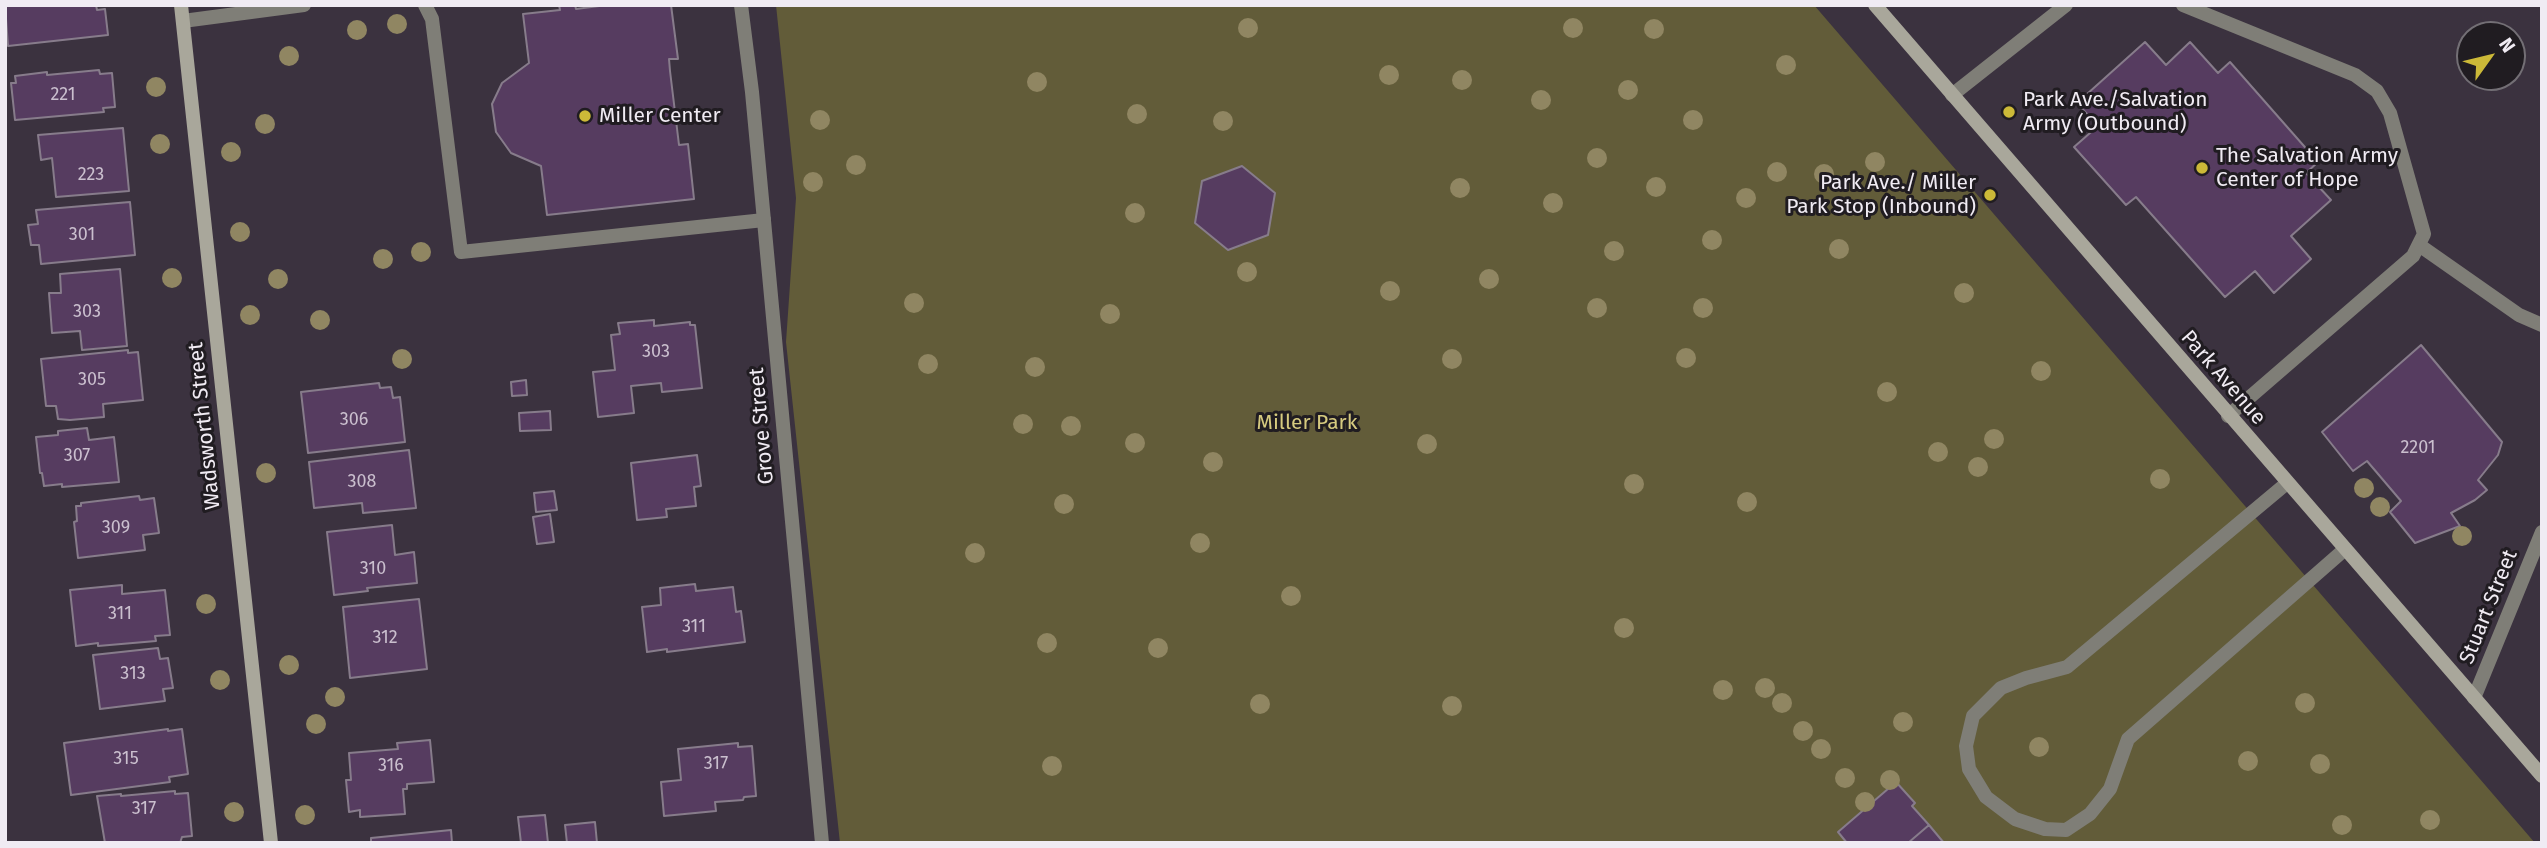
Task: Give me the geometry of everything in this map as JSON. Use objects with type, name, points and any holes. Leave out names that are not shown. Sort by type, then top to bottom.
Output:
[{"type":"main road","name":"Wadsworth Street","points":[[181,5],[271,843]]},
{"type":"main road","name":"Park Avenue","points":[[1875,5],[2542,776]]},
{"type":"street","points":[[183,22],[304,5]]},
{"type":"street","points":[[425,5],[432,19],[461,252],[764,220]]},
{"type":"street","name":"Grove Street","points":[[741,5],[752,92],[822,843]]},
{"type":"street","points":[[1952,95],[2066,5]]},
{"type":"street","points":[[2183,5],[2354,75],[2377,91],[2390,113],[2424,234],[2413,256],[2228,416]]},
{"type":"street","points":[[2419,245],[2519,315],[2542,325]]},
{"type":"street","points":[[2287,483],[2067,667],[2001,688],[1982,705],[1973,716],[1966,746],[1969,769],[1986,797],[2015,819],[2045,829],[2066,830],[2090,814],[2110,789],[2128,739],[2344,550]]},
{"type":"street","name":"Stuart Street","points":[[2474,698],[2542,532]]},
{"type":"green space","name":"Miller Park","points":[[776,5],[1814,5],[2535,843],[840,843],[786,342],[796,198]]},
{"type":"building","points":[[5,5],[96,5],[97,10],[105,9],[108,35],[8,46]]},
{"type":"building","name":"Miller Center","points":[[559,5],[575,5],[576,9],[607,5],[671,5],[678,59],[669,59],[670,71],[679,145],[688,144],[694,199],[547,215],[541,166],[511,153],[496,132],[492,104],[502,83],[529,63],[523,14],[560,10]]},
{"type":"building","name":"The Salvation Army Center of Hope","points":[[2145,42],[2166,65],[2190,42],[2218,73],[2230,62],[2318,162],[2306,173],[2331,200],[2291,236],[2311,259],[2274,293],[2255,271],[2225,297],[2136,197],[2126,205],[2074,147],[2098,126],[2077,103]]},
{"type":"building","points":[[99,70],[100,74],[112,73],[115,107],[103,108],[104,112],[15,120],[11,83],[16,83],[15,76]]},
{"type":"building","points":[[123,128],[129,191],[56,197],[52,158],[41,160],[38,135]]},
{"type":"building","points":[[1242,166],[1275,193],[1268,235],[1228,250],[1195,223],[1202,181]]},
{"type":"building","points":[[130,202],[135,255],[41,264],[39,245],[31,245],[28,225],[38,224],[36,210]]},
{"type":"building","points":[[120,269],[127,346],[82,350],[80,331],[52,333],[49,293],[61,293],[60,274]]},
{"type":"building","points":[[654,320],[654,326],[690,322],[690,325],[695,325],[702,388],[662,392],[661,383],[631,386],[634,413],[598,417],[593,372],[615,370],[611,335],[620,334],[618,323]]},
{"type":"building","points":[[2421,345],[2502,442],[2498,455],[2478,480],[2487,490],[2451,513],[2460,526],[2415,543],[2390,512],[2401,501],[2367,461],[2353,471],[2322,432]]},
{"type":"building","points":[[128,350],[128,353],[138,352],[143,400],[103,404],[104,417],[70,420],[58,419],[56,406],[46,406],[41,359]]},
{"type":"building","points":[[526,380],[527,395],[512,396],[511,382]]},
{"type":"building","points":[[379,383],[380,388],[391,387],[393,398],[400,397],[405,442],[308,453],[301,392]]},
{"type":"building","points":[[550,411],[551,430],[520,431],[519,413]]},
{"type":"building","points":[[87,428],[89,440],[114,437],[119,482],[44,486],[36,437]]},
{"type":"building","points":[[409,450],[416,508],[363,513],[362,503],[314,508],[309,462]]},
{"type":"building","points":[[697,455],[701,486],[694,487],[696,506],[666,509],[667,517],[637,520],[631,463]]},
{"type":"building","points":[[554,491],[557,510],[536,512],[534,493]]},
{"type":"building","points":[[139,496],[140,500],[154,498],[159,533],[143,535],[145,550],[78,558],[74,522],[77,521],[76,506],[81,506],[81,503]]},
{"type":"building","points":[[550,514],[554,542],[537,544],[533,517]]},
{"type":"building","points":[[392,525],[395,555],[414,552],[417,583],[367,588],[368,591],[334,595],[327,532]]},
{"type":"building","points":[[695,584],[696,591],[733,587],[736,612],[741,611],[745,642],[647,652],[642,607],[661,605],[660,588]]},
{"type":"building","points":[[122,585],[122,594],[165,590],[170,635],[155,636],[156,641],[76,646],[70,590]]},
{"type":"building","points":[[419,599],[427,669],[350,678],[343,607]]},
{"type":"building","points":[[158,648],[160,659],[168,658],[173,688],[163,689],[165,701],[100,709],[93,655]]},
{"type":"building","points":[[182,729],[188,774],[169,777],[170,782],[71,795],[64,743]]},
{"type":"building","points":[[430,740],[434,782],[407,784],[407,789],[403,789],[405,814],[360,817],[360,810],[349,812],[346,780],[351,780],[349,753],[398,749],[397,743]]},
{"type":"building","points":[[738,743],[738,747],[752,746],[756,796],[715,802],[716,811],[664,816],[661,782],[681,780],[678,749]]},
{"type":"building","points":[[1896,782],[1915,803],[1912,806],[1929,825],[1908,843],[1847,843],[1838,832]]},
{"type":"building","points":[[175,791],[175,794],[188,793],[192,836],[182,837],[180,843],[105,843],[97,796]]},
{"type":"building","points":[[545,815],[548,843],[521,843],[518,817]]},
{"type":"building","points":[[595,822],[597,843],[567,843],[565,825]]},
{"type":"building","points":[[1929,825],[1944,843],[1908,843]]},
{"type":"building","points":[[451,830],[452,843],[371,843],[371,838]]},
{"type":"place","name":"Park Ave./Salvation Army (Outbound)","points":[[2009,112]]},
{"type":"place","name":"Miller Center","points":[[585,116]]},
{"type":"place","name":"The Salvation Army Center of Hope","points":[[2202,168]]},
{"type":"place","name":"Park Ave./ Miller Park Stop (Inbound)","points":[[1990,195]]}]
